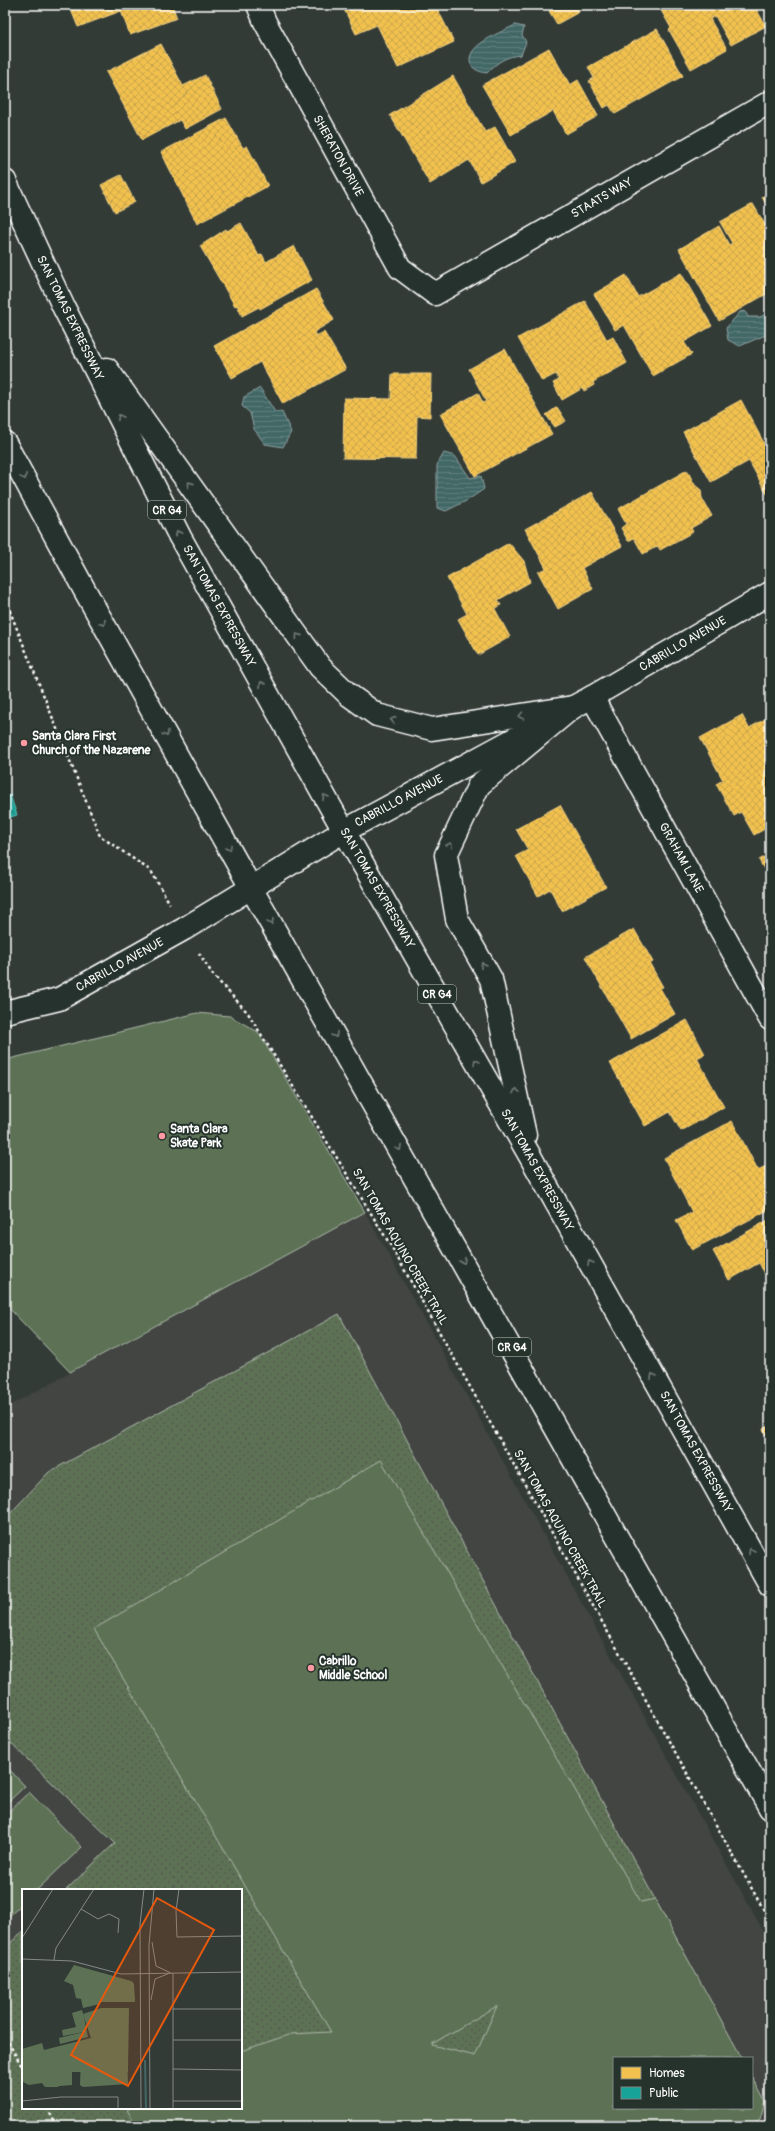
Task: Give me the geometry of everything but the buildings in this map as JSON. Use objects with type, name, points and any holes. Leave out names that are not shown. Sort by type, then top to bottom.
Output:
[{"type":"main road","name":"SHERATON DRIVE","points":[[258,5],[265,22],[400,268],[435,294]]},
{"type":"main road","name":"STAATS WAY","points":[[435,294],[770,102]]},
{"type":"main road","name":"SAN TOMAS EXPRESSWAY","points":[[5,181],[64,308],[180,537],[344,831],[530,1156],[770,1585]]},
{"type":"main road","points":[[64,308],[320,667],[349,695],[377,715],[432,729],[573,707]]},
{"type":"main road","name":"CR G4","points":[[5,442],[84,589],[251,888],[770,1808]]},
{"type":"main road","name":"CABRILLO AVENUE","points":[[5,1012],[59,999],[184,929],[344,831],[573,707],[770,593]]},
{"type":"main road","name":"GRAHAM LANE","points":[[592,696],[770,1019]]},
{"type":"main road","points":[[530,1156],[491,980],[457,919],[446,855],[479,785],[573,707]]},
{"type":"path","name":"SAN TOMAS AQUINO CREEK TRAIL","points":[[5,599],[100,836],[150,871],[213,975],[248,1013],[391,1246],[770,1922]]},
{"type":"path","points":[[5,2037],[22,2066]]},
{"type":"path","points":[[47,2109],[57,2126]]},
{"type":"shaded area","name":"Cabrillo Middle School","points":[[365,1212],[770,1943],[770,2126],[5,2126],[5,1446],[11,1440],[5,1432],[5,1408]]},
{"type":"green space","name":"Santa Clara Skate Park","points":[[197,1013],[230,1016],[258,1032],[365,1212],[70,1372],[5,1304],[5,1060]]},
{"type":"green space","name":"Cabrillo Middle School","points":[[339,1314],[697,1977],[627,1995],[590,2126],[5,2126],[5,1948],[22,1932],[22,2109],[242,2109],[242,1889],[67,1889],[115,1843],[5,1738],[5,1519],[49,1472]]},
{"type":"green space","points":[[381,1460],[641,1902],[655,1899],[741,2057],[613,2057],[613,2109],[753,2109],[753,2079],[765,2101],[760,2119],[748,2126],[137,2126],[127,2110],[242,2109],[242,2051],[291,2034],[331,2032],[94,1629]],"holes":[[[497,2006],[475,2056],[432,2044]]]},
{"type":"green space","points":[[5,1765],[25,1786],[5,1805]]},
{"type":"green space","points":[[29,1792],[82,1847],[38,1889],[22,1889],[22,1904],[5,1920],[5,1815]]},
{"type":"water","points":[[515,25],[524,27],[522,35],[526,42],[521,55],[502,60],[487,73],[478,71],[472,66],[470,61],[474,49],[487,39]]},
{"type":"water","points":[[745,311],[748,317],[760,317],[770,312],[770,333],[740,346],[728,340],[726,328],[740,312]]},
{"type":"water","points":[[260,388],[275,412],[282,412],[291,432],[283,447],[265,444],[254,429],[250,413],[242,406],[244,397]]},
{"type":"water","points":[[444,453],[455,456],[470,478],[481,476],[484,489],[468,500],[446,511],[437,508],[437,465]]},
{"type":"place","name":"Santa Clara First Church of the Nazarene","points":[[24,743]]},
{"type":"place","name":"Santa Clara Skate Park","points":[[162,1136]]},
{"type":"place","name":"Cabrillo Middle School","points":[[311,1668]]}]
